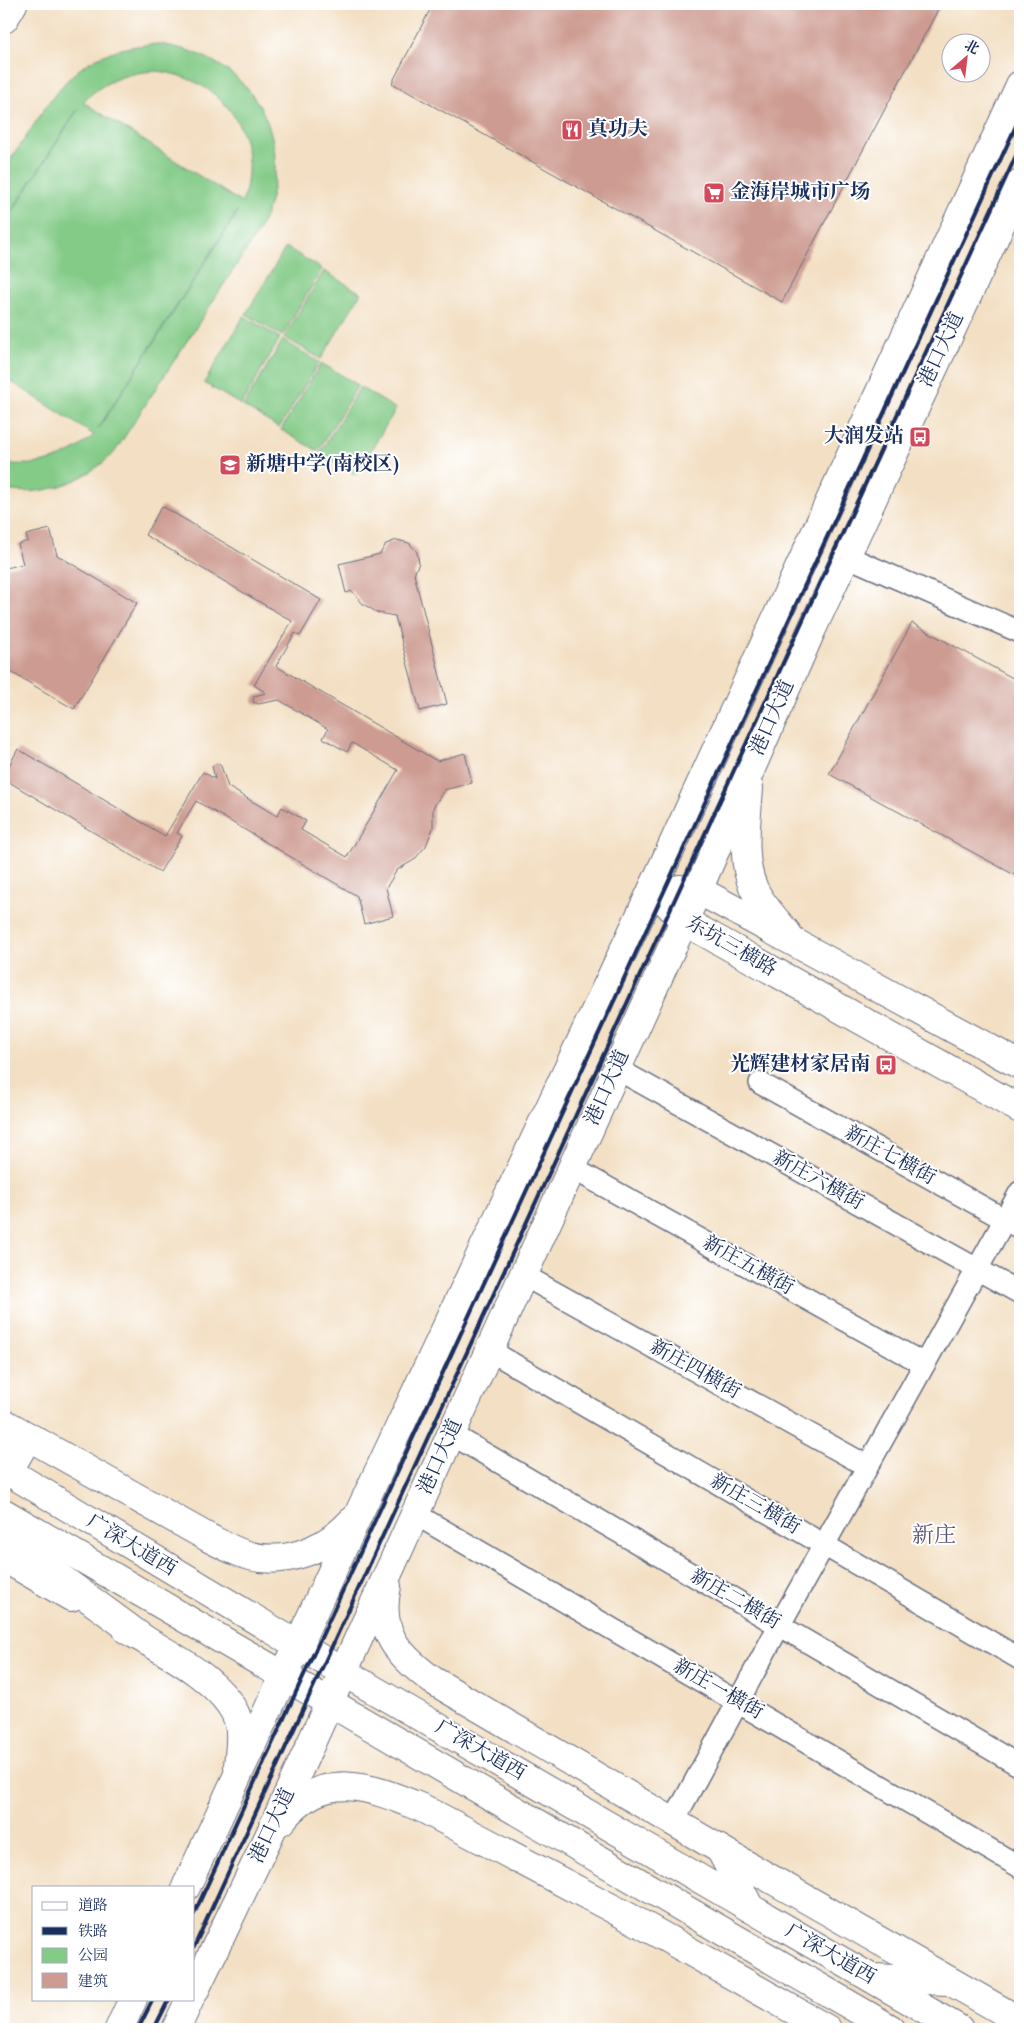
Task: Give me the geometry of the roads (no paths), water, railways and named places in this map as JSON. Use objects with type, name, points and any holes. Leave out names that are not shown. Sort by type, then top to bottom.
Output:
[{"type":"main road","points":[[4,19],[13,4]]},
{"type":"main road","name":"港口大道","points":[[186,1886],[359,1513],[653,888],[1020,85]]},
{"type":"main road","name":"港口大道","points":[[195,1990],[268,1838],[698,890],[846,556],[1020,183]]},
{"type":"main road","points":[[750,771],[746,843],[754,888],[767,910],[799,945]]},
{"type":"main road","name":"东坑三横路","points":[[653,888],[698,890],[1020,1066]]},
{"type":"main road","name":"东坑三横路","points":[[653,888],[684,921],[1020,1109]]},
{"type":"main road","points":[[4,1423],[209,1538],[242,1554],[267,1559],[294,1556],[318,1548],[337,1537],[359,1513]]},
{"type":"main road","points":[[6,1471],[28,1437]]},
{"type":"main road","name":"广深大道西","points":[[6,1471],[343,1672],[868,1978],[959,2029]]},
{"type":"main road","name":"广深大道西","points":[[4,1513],[328,1704],[891,2029]]},
{"type":"main road","points":[[4,1532],[72,1587],[148,1642],[217,1688],[230,1702],[239,1722],[241,1739],[236,1782]]},
{"type":"main road","points":[[4,1558],[148,1642]]},
{"type":"main road","points":[[392,1563],[384,1613],[388,1632],[399,1653],[432,1680],[722,1851],[1020,2021]]},
{"type":"main road","points":[[268,1838],[291,1808],[312,1793],[334,1785],[362,1787],[388,1794],[422,1808],[636,1921],[827,2029]]},
{"type":"main road","points":[[722,1851],[750,1908]]},
{"type":"main road","points":[[868,1978],[949,1981]]},
{"type":"main road","points":[[119,2029],[133,2000]]},
{"type":"main road","points":[[176,2029],[190,2000]]},
{"type":"street","points":[[846,556],[1020,632]]},
{"type":"street","name":"新庄六横街","points":[[617,1069],[1020,1294]]},
{"type":"street","name":"新庄七横街","points":[[760,1083],[1012,1224]]},
{"type":"street","name":"新庄五横街","points":[[572,1168],[924,1364]]},
{"type":"street","points":[[673,1822],[779,1626],[977,1269],[1012,1224],[1020,1192]]},
{"type":"street","name":"新庄四横街","points":[[523,1275],[867,1466]]},
{"type":"street","name":"新庄三横街","points":[[489,1350],[1020,1660]]},
{"type":"street","name":"新庄二横街","points":[[451,1434],[1020,1766]]},
{"type":"street","name":"新庄一横街","points":[[415,1514],[1020,1866]]},
{"type":"railway","points":[[195,1912],[1020,117]]},
{"type":"railway","points":[[195,1945],[1020,147]]},
{"type":"railway","points":[[138,2029],[152,2000]]},
{"type":"railway","points":[[154,2029],[168,2000]]},
{"type":"place","name":"真功夫","points":[[572,130]]},
{"type":"place","name":"金海岸城市广场","points":[[714,193]]},
{"type":"place","name":"大润发站","points":[[920,437]]},
{"type":"place","name":"新塘中学(南校区)","points":[[230,465]]},
{"type":"place","name":"光辉建材家居南","points":[[886,1065]]},
{"type":"district","name":"新庄","points":[[934,1536]]}]
